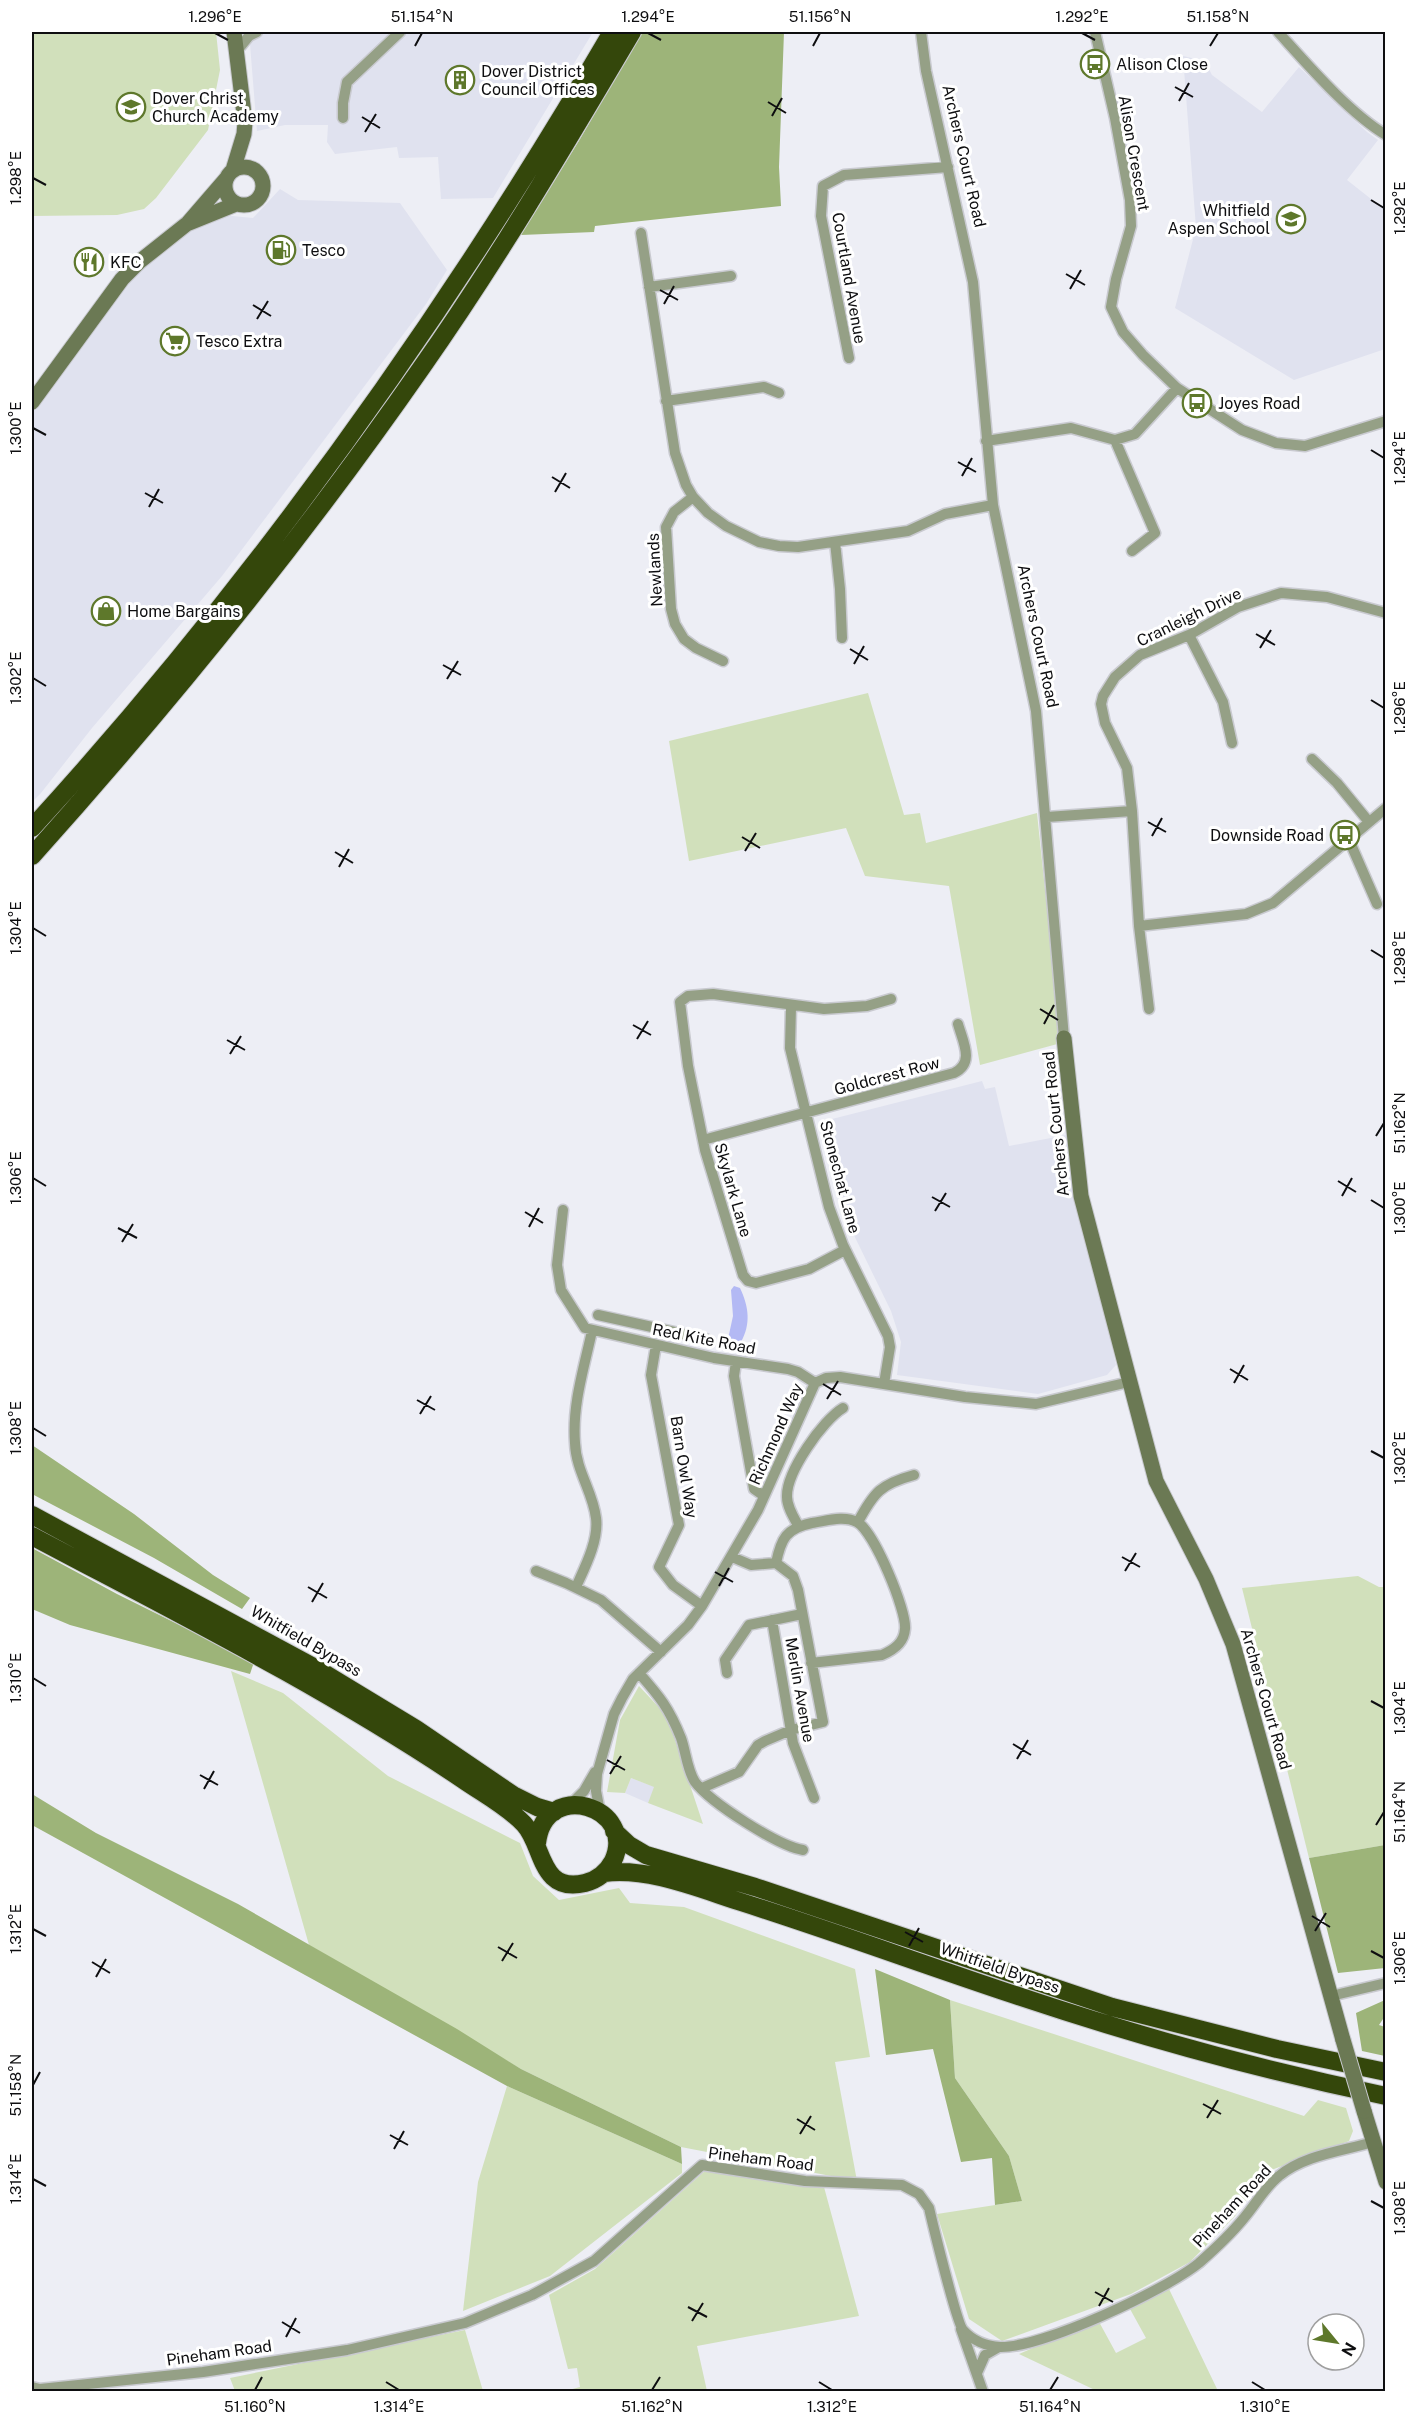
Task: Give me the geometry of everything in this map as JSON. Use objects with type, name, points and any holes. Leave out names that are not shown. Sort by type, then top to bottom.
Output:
[{"type":"highway","points":[[32,828],[147,697],[335,456],[462,276],[513,197],[612,32]]},
{"type":"highway","points":[[32,856],[249,601],[344,476],[423,366],[526,207],[632,32]]},
{"type":"highway","points":[[32,870],[63,833],[75,808]]},
{"type":"highway","name":"Whitfield Bypass","points":[[32,1515],[317,1669],[416,1729],[513,1795],[537,1807],[562,1808]]},
{"type":"highway","points":[[32,1536],[258,1656],[357,1713],[513,1814],[528,1828],[537,1843],[542,1864],[558,1879],[578,1884],[592,1881],[604,1873],[615,1853],[614,1832],[609,1821],[600,1812],[586,1806],[562,1808],[542,1825],[537,1843]]},
{"type":"highway","name":"Whitfield Bypass","points":[[614,1832],[629,1845],[646,1855],[777,1894],[1112,2007],[1276,2049],[1386,2072]]},
{"type":"highway","name":"Whitfield Bypass","points":[[604,1873],[625,1871],[644,1873],[721,1895],[1014,1995],[1108,2024],[1273,2070],[1386,2096]]},
{"type":"street","points":[[234,32],[245,122],[244,134],[229,174],[226,195],[236,204]]},
{"type":"street","points":[[236,52],[249,36],[257,32]]},
{"type":"street","points":[[344,118],[343,103],[347,82],[400,32]]},
{"type":"street","name":"Archers Court Road","points":[[921,32],[926,70],[973,282],[993,505],[1036,711],[1047,817],[1064,1038],[1081,1196],[1156,1481],[1206,1579],[1233,1644],[1343,2040],[1386,2182]]},
{"type":"street","name":"Alison Crescent","points":[[1095,32],[1130,200],[1131,226],[1116,279],[1112,307],[1123,332],[1143,356],[1177,388],[1242,430],[1276,443],[1305,446],[1386,421]]},
{"type":"street","points":[[1278,32],[1309,67],[1369,125],[1386,135]]},
{"type":"street","points":[[188,223],[236,204],[254,204],[261,194],[262,178],[254,169],[244,134]]},
{"type":"street","points":[[32,402],[122,279],[139,262],[188,223],[229,174],[243,166],[254,169]]},
{"type":"street","name":"Courtland Avenue","points":[[849,358],[821,216],[823,186],[844,175],[948,167]]},
{"type":"street","points":[[640,233],[679,470],[693,497],[708,513],[726,526],[759,542],[798,547],[908,531],[945,514],[993,505]]},
{"type":"street","points":[[649,287],[731,276]]},
{"type":"street","points":[[666,401],[764,387],[779,393]]},
{"type":"street","points":[[986,441],[1071,428],[1116,440],[1135,434],[1177,388]]},
{"type":"street","points":[[1116,440],[1155,533],[1132,551]]},
{"type":"street","name":"Newlands","points":[[693,497],[674,512],[666,527],[671,609],[675,624],[684,639],[696,648],[723,661]]},
{"type":"street","points":[[835,542],[842,638]]},
{"type":"street","name":"Cranleigh Drive","points":[[1149,1009],[1139,926],[1132,811],[1126,768],[1105,723],[1101,704],[1103,696],[1115,677],[1140,655],[1189,635],[1238,608],[1281,593],[1327,597],[1386,613]]},
{"type":"street","points":[[1189,635],[1223,702],[1232,743]]},
{"type":"street","points":[[1312,759],[1337,783],[1370,822]]},
{"type":"street","points":[[1139,926],[1257,911],[1273,903],[1386,808]]},
{"type":"street","points":[[1047,817],[1132,811]]},
{"type":"street","points":[[1349,840],[1377,904]]},
{"type":"street","name":"Skylark Lane","points":[[791,1006],[713,994],[688,996],[680,1002],[688,1066],[703,1140],[743,1275],[748,1281],[756,1283],[809,1269],[845,1250]]},
{"type":"street","points":[[791,1006],[846,1008],[867,1006],[891,999]]},
{"type":"street","name":"Stonechat Lane","points":[[791,1006],[790,1048],[808,1113],[829,1207],[845,1250],[888,1336],[889,1358],[884,1384]]},
{"type":"street","name":"Goldcrest Row","points":[[703,1140],[959,1070],[967,1061],[967,1055],[958,1024]]},
{"type":"street","points":[[563,1210],[557,1265],[561,1290],[588,1329],[578,1391],[574,1442],[578,1466],[592,1501],[596,1528],[576,1587]]},
{"type":"street","points":[[598,1315],[706,1339]]},
{"type":"street","points":[[620,1336],[623,1321]]},
{"type":"street","name":"Red Kite Road","points":[[588,1329],[736,1362],[788,1369],[798,1372],[815,1383]]},
{"type":"street","points":[[685,1351],[688,1335]]},
{"type":"street","name":"Barn Owl Way","points":[[656,1345],[651,1375],[679,1526],[659,1567],[673,1585],[702,1606]]},
{"type":"street","points":[[736,1362],[734,1376],[754,1489],[764,1496]]},
{"type":"street","name":"Richmond Way","points":[[562,1808],[584,1791],[598,1766],[614,1714],[633,1679],[688,1625],[732,1557],[764,1496],[815,1383],[826,1378],[840,1377],[965,1397],[1036,1404],[1129,1382]]},
{"type":"street","points":[[799,1527],[792,1515],[787,1497],[790,1482],[819,1429],[832,1415],[843,1408]]},
{"type":"street","points":[[858,1522],[876,1492],[894,1481],[914,1475]]},
{"type":"street","points":[[732,1557],[751,1565],[776,1563],[780,1545],[787,1533],[799,1527],[845,1519],[858,1522],[879,1549],[904,1619],[904,1637],[892,1651],[882,1655],[812,1663]]},
{"type":"street","name":"Merlin Avenue","points":[[776,1563],[793,1576],[798,1590],[823,1722],[791,1730]]},
{"type":"street","points":[[536,1571],[601,1600],[661,1652]]},
{"type":"street","name":"Merlin Avenue","points":[[727,1673],[725,1660],[745,1629],[753,1623],[802,1614]]},
{"type":"street","name":"Merlin Avenue","points":[[772,1620],[793,1743],[814,1798]]},
{"type":"street","points":[[639,1673],[665,1702],[681,1739],[692,1775],[702,1788],[728,1811],[790,1848],[803,1850]]},
{"type":"street","points":[[702,1788],[739,1772],[758,1745],[791,1730]]},
{"type":"street","name":"Richmond Way","points":[[598,1766],[596,1791],[600,1812]]},
{"type":"street","points":[[1331,1995],[1386,1983]]},
{"type":"street","name":"Pineham Road","points":[[999,2347],[1060,2332],[1145,2296],[1199,2263],[1245,2217],[1279,2175],[1306,2161],[1373,2142]]},
{"type":"street","name":"Pineham Road","points":[[32,2387],[40,2389],[203,2372],[347,2350],[465,2323],[532,2295],[594,2261],[702,2165],[805,2181],[902,2185],[919,2194],[929,2208],[961,2328]]},
{"type":"street","points":[[961,2328],[978,2342],[999,2347]]},
{"type":"street","points":[[961,2328],[983,2391]]},
{"type":"street","points":[[978,2373],[985,2355],[999,2347]]},
{"type":"shaded area","points":[[249,32],[593,32],[493,198],[441,199],[438,157],[399,158],[397,147],[335,154],[327,142],[328,125],[285,125],[257,131]]},
{"type":"shaded area","name":"Whitfield Aspen School","points":[[1183,56],[1205,61],[1212,75],[1262,112],[1299,67],[1378,140],[1347,180],[1385,210],[1385,349],[1294,380],[1175,308],[1196,228]]},
{"type":"shaded area","points":[[280,189],[298,200],[400,203],[447,270],[426,304],[222,576],[32,802],[32,402],[94,314],[159,246],[222,215],[253,218]]},
{"type":"shaded area","points":[[982,1081],[985,1089],[995,1087],[1009,1146],[1066,1135],[1116,1365],[1107,1375],[1038,1394],[897,1375],[901,1342],[891,1311],[848,1223],[824,1134],[832,1119]]},
{"type":"shaded area","points":[[631,1778],[655,1787],[648,1803],[625,1793]]},
{"type":"green space","name":"Dover Christ Church Academy","points":[[32,32],[216,32],[220,70],[208,130],[156,198],[144,209],[117,215],[32,216]]},
{"type":"green space","points":[[642,32],[784,32],[779,167],[781,206],[595,226],[594,232],[521,235],[580,139]]},
{"type":"green space","points":[[868,693],[904,815],[920,813],[926,843],[1037,813],[1061,1043],[980,1065],[949,886],[865,876],[846,828],[689,861],[669,741]]},
{"type":"green space","points":[[32,1445],[134,1514],[213,1575],[250,1598],[242,1609],[154,1558],[32,1494]]},
{"type":"green space","points":[[32,1548],[117,1594],[254,1662],[250,1674],[70,1625],[32,1609]]},
{"type":"green space","points":[[1358,1576],[1379,1587],[1385,1587],[1385,1845],[1309,1858],[1242,1588]]},
{"type":"green space","points":[[231,1671],[283,1693],[388,1776],[520,1843],[533,1876],[559,1900],[619,1888],[630,1903],[684,1907],[855,1969],[870,2057],[835,2062],[857,2181],[681,2147],[521,2069],[309,1945]]},
{"type":"green space","points":[[639,1686],[667,1716],[703,1824],[648,1803],[654,1787],[631,1778],[625,1793],[607,1792],[620,1720]]},
{"type":"green space","points":[[32,1794],[96,1833],[238,1904],[457,2029],[521,2069],[681,2147],[682,2164],[507,2086],[32,1825]]},
{"type":"green space","points":[[1385,1845],[1385,1968],[1338,1973],[1309,1858]]},
{"type":"green space","points":[[875,1969],[950,2000],[955,2078],[1009,2156],[1022,2201],[995,2205],[992,2158],[961,2162],[933,2049],[886,2055]]},
{"type":"green space","points":[[950,2000],[1304,2116],[1318,2100],[1346,2108],[1353,2131],[1349,2141],[1266,2172],[1235,2216],[1190,2262],[1131,2294],[1002,2341],[969,2319],[937,2214],[1022,2201],[1009,2156],[955,2078]]},
{"type":"green space","points":[[1385,2000],[1385,2016],[1379,2025],[1385,2027],[1385,2056],[1362,2051],[1356,2013]]},
{"type":"green space","points":[[507,2086],[682,2164],[682,2173],[550,2276],[463,2311],[478,2182]]},
{"type":"green space","points":[[706,2170],[824,2187],[859,2316],[697,2346],[707,2391],[565,2391],[580,2387],[577,2368],[568,2369],[549,2295],[595,2269]]},
{"type":"green space","points":[[1169,2289],[1218,2391],[1097,2391],[1019,2354],[1098,2320],[1116,2353],[1146,2338],[1130,2309]]},
{"type":"green space","points":[[465,2330],[483,2391],[235,2391],[230,2378]]},
{"type":"water","points":[[734,1286],[740,1288],[748,1315],[741,1342],[734,1345],[728,1339],[733,1316],[731,1290]]},
{"type":"place","name":"Alison Close","points":[[1095,64]]},
{"type":"place","name":"Dover District Council Offices","points":[[460,80]]},
{"type":"place","name":"Dover Christ Church Academy","points":[[131,107]]},
{"type":"place","name":"Whitfield Aspen School","points":[[1291,219]]},
{"type":"place","name":"Tesco","points":[[281,250]]},
{"type":"place","name":"KFC","points":[[89,262]]},
{"type":"place","name":"Tesco Extra","points":[[175,341]]},
{"type":"place","name":"Joyes Road","points":[[1197,403]]},
{"type":"place","name":"Home Bargains","points":[[106,611]]},
{"type":"place","name":"Downside Road","points":[[1345,835]]}]
